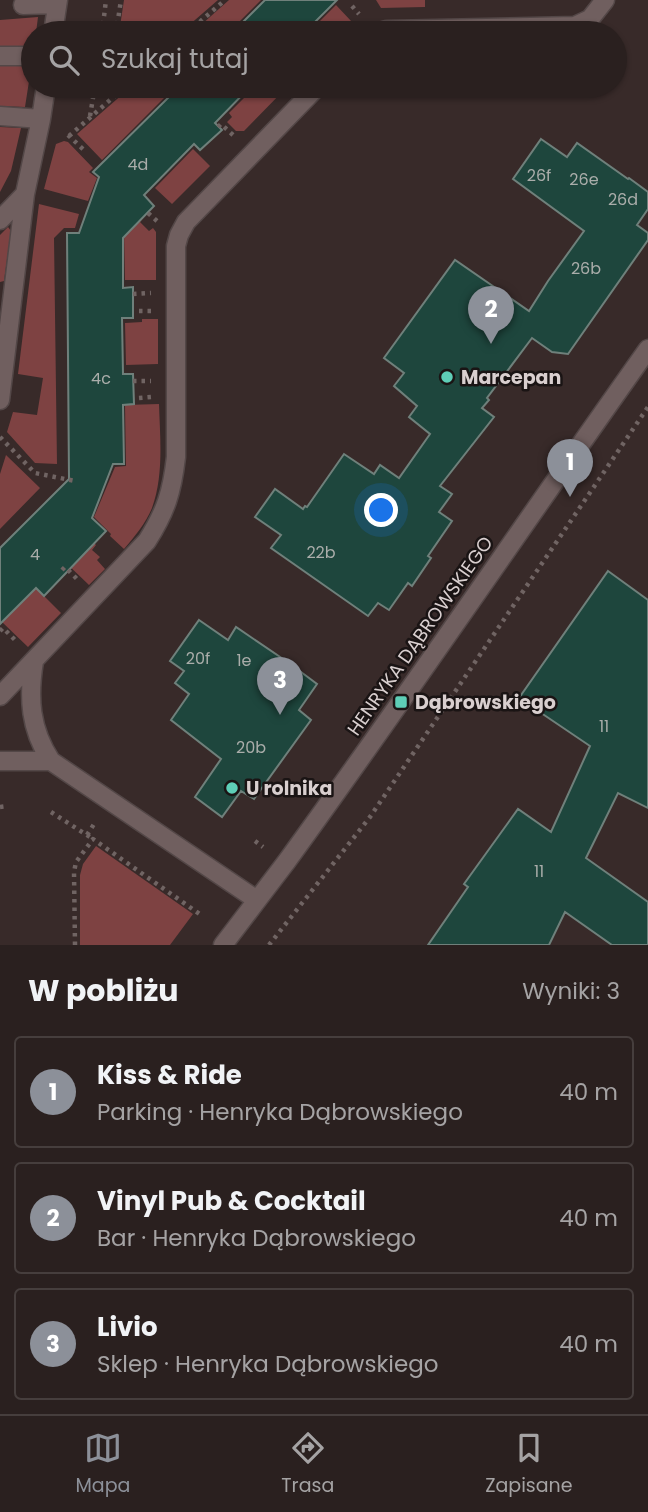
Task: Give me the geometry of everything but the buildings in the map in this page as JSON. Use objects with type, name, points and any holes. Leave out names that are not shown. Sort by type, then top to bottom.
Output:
[{"type":"street","points":[[586,21],[605,0]]},
{"type":"street","points":[[23,5],[58,2],[55,21]]},
{"type":"street","points":[[0,56],[21,56]]},
{"type":"street","points":[[0,400],[25,194],[44,98]]},
{"type":"street","points":[[0,696],[147,541],[161,520],[173,486],[176,457],[178,235],[186,222],[306,98]]},
{"type":"street","points":[[0,116],[41,119]]},
{"type":"street","points":[[0,220],[25,194]]},
{"type":"street","name":"HENRYKA DĄBROWSKIEGO","points":[[223,945],[285,864],[401,702],[648,349]]},
{"type":"street","points":[[34,660],[30,685],[34,726],[40,744],[51,761],[257,900]]},
{"type":"street","points":[[0,761],[51,761]]},
{"type":"path","points":[[103,21],[106,0]]},
{"type":"path","points":[[118,21],[121,0]]},
{"type":"path","points":[[201,21],[225,0]]},
{"type":"path","points":[[90,117],[92,98]]},
{"type":"path","points":[[69,136],[112,98]]},
{"type":"path","points":[[269,945],[370,817],[648,407]]},
{"type":"path","points":[[0,437],[36,473],[75,481]]},
{"type":"path","points":[[0,807],[8,806]]},
{"type":"path","points":[[51,812],[201,915]]},
{"type":"path","points":[[75,945],[74,872],[76,862],[93,839]]},
{"type":"shaded area","points":[[124,0],[218,0],[194,21],[121,21]]},
{"type":"shaded area","points":[[229,0],[261,0],[240,21],[205,21]]},
{"type":"shaded area","points":[[376,0],[425,0],[425,7],[381,8]]},
{"type":"shaded area","points":[[336,5],[351,21],[320,21]]},
{"type":"shaded area","points":[[38,17],[38,21],[21,21],[21,51],[0,50],[0,20]]},
{"type":"shaded area","points":[[0,61],[21,62],[21,98],[26,98],[25,107],[0,106]]},
{"type":"shaded area","points":[[118,98],[164,98],[102,160],[77,134]]},
{"type":"shaded area","points":[[244,98],[276,98],[244,131],[236,131],[227,122],[232,117],[229,113]]},
{"type":"shaded area","points":[[0,127],[21,128],[11,171],[0,192]]},
{"type":"shaded area","points":[[64,141],[93,168],[89,172],[97,178],[88,201],[44,189],[56,144]]},
{"type":"shaded area","points":[[193,149],[210,166],[172,204],[155,188]]},
{"type":"shaded area","points":[[126,202],[143,218],[140,222],[149,231],[153,228],[156,232],[156,280],[125,280]]},
{"type":"shaded area","points":[[39,204],[79,214],[75,228],[64,228],[54,238],[57,464],[35,463],[7,432],[13,412],[37,415],[43,378],[18,374]]},
{"type":"shaded area","points":[[8,227],[11,231],[4,281],[0,282],[0,235]]},
{"type":"shaded area","points":[[142,319],[158,319],[158,364],[126,365],[125,323],[142,322]]},
{"type":"shaded area","points":[[159,404],[160,456],[156,495],[140,530],[124,549],[94,517],[115,467],[126,466],[125,405]]},
{"type":"shaded area","points":[[6,455],[40,488],[0,529],[0,474]]},
{"type":"shaded area","points":[[87,536],[96,545],[92,550],[100,557],[97,560],[105,569],[89,585],[63,560]]},
{"type":"shaded area","points":[[36,588],[61,613],[28,647],[2,622]]},
{"type":"shaded area","points":[[96,846],[193,914],[170,945],[80,945],[80,875],[83,864]]},
{"type":"place","name":"Vinyl Pub & Cocktail","points":[[491,344]]},
{"type":"place","name":"Marcepan","points":[[447,377]]},
{"type":"place","name":"Kiss & Ride","points":[[570,497]]},
{"type":"place","name":"Dąbrowskiego","points":[[401,702]]},
{"type":"place","name":"Livio","points":[[280,715]]},
{"type":"place","name":"U rolnika","points":[[232,788]]}]
